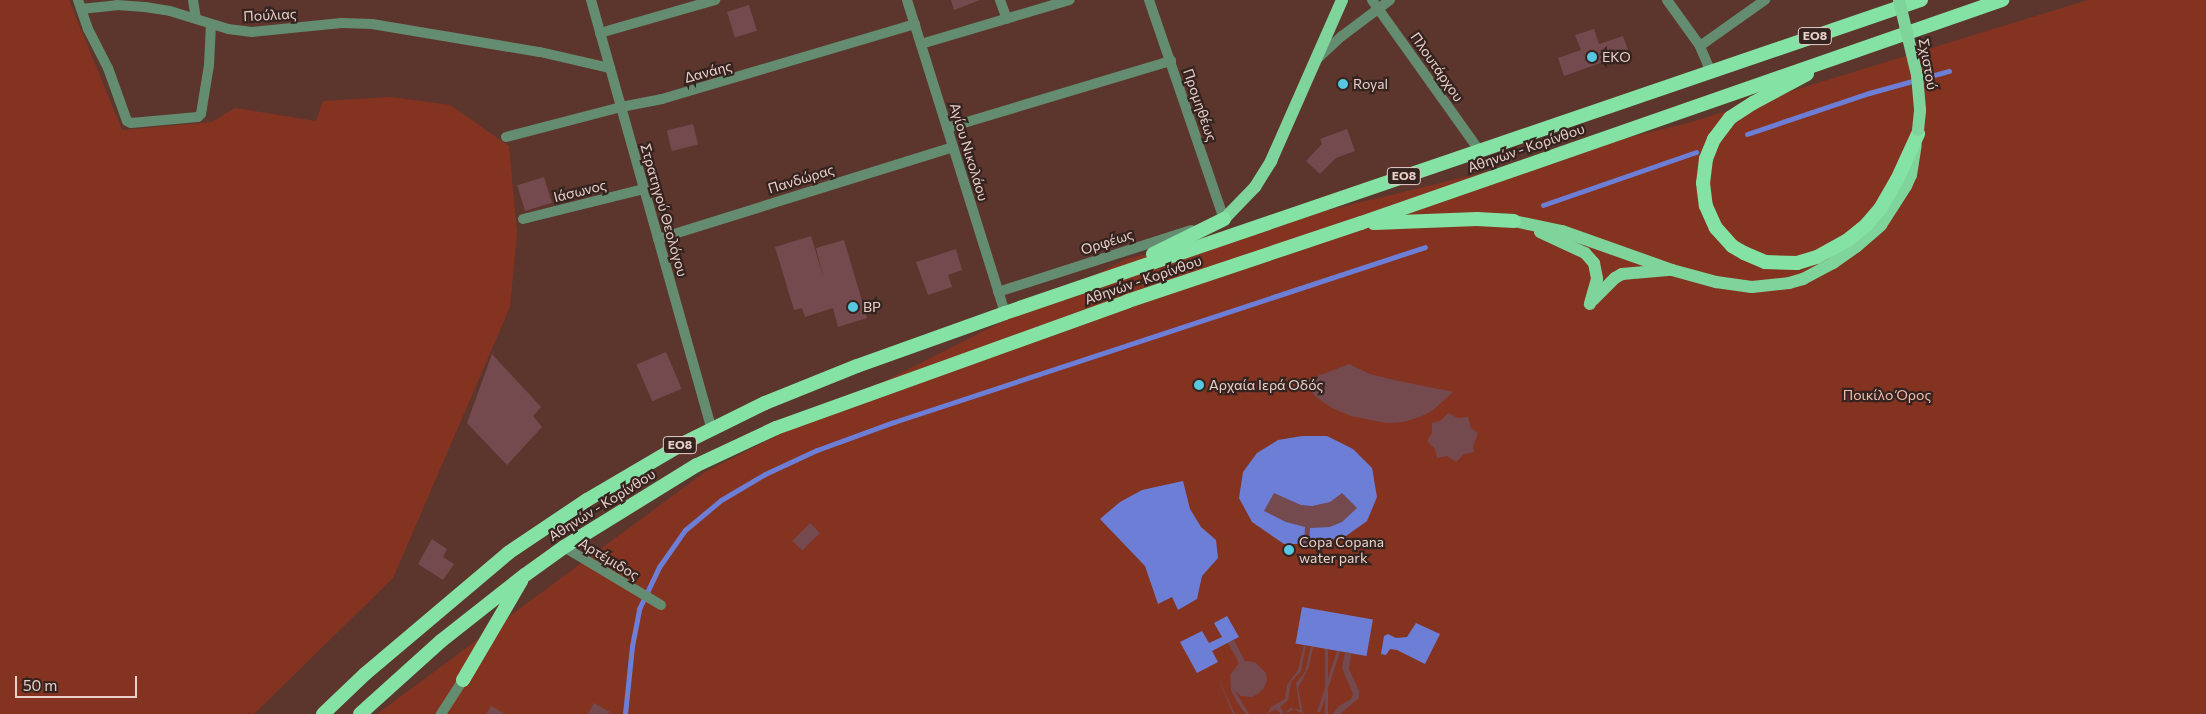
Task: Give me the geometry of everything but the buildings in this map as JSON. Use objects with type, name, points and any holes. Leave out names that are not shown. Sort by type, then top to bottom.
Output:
[{"type":"highway","name":"Αθηνών - Κορίνθου","points":[[323,714],[365,674],[508,553],[618,482],[711,428],[841,372],[1005,313],[1710,70],[1921,0]]},
{"type":"highway","name":"Αθηνών - Κορίνθου","points":[[360,714],[441,641],[525,574],[564,547],[697,464],[776,428],[1128,301],[1360,223],[2002,0]]},
{"type":"highway","points":[[1852,51],[1747,106],[1730,118],[1721,128],[1709,151],[1703,172],[1706,206],[1716,228],[1732,246],[1754,259],[1787,264],[1817,257],[1859,232],[1876,213],[1897,180],[1918,132]]},
{"type":"highway","points":[[1097,281],[1224,219]]},
{"type":"highway","points":[[1360,223],[1477,219],[1514,221]]},
{"type":"highway","points":[[463,680],[525,574]]},
{"type":"main road","points":[[1224,219],[1255,187],[1271,161],[1318,59],[1342,0]]},
{"type":"main road","name":"Σχιστού","points":[[1514,221],[1562,231],[1672,270],[1716,282],[1752,287],[1789,283],[1819,271],[1856,247],[1889,215],[1911,175],[1920,111],[1917,75],[1898,0]]},
{"type":"main road","points":[[1514,221],[1563,242],[1590,259],[1597,274],[1590,304],[1614,278],[1622,274],[1672,270]]},
{"type":"street","points":[[193,0],[196,18]]},
{"type":"street","name":"Στρατηγού Θεολόγου","points":[[591,0],[711,428]]},
{"type":"street","points":[[600,34],[715,0]]},
{"type":"street","name":"Αγίου Νικολάου","points":[[907,0],[1005,313]]},
{"type":"street","points":[[1000,0],[1007,19]]},
{"type":"street","points":[[921,44],[1070,0]]},
{"type":"street","name":"Προμηθέως","points":[[1149,0],[1224,219]]},
{"type":"street","points":[[1318,59],[1375,4],[1390,0]]},
{"type":"street","points":[[1667,0],[1700,46],[1710,70]]},
{"type":"street","points":[[1700,46],[1765,0]]},
{"type":"street","points":[[80,4],[108,68],[127,121],[131,123],[198,117],[201,114],[210,66],[211,24]]},
{"type":"street","name":"Πούλιας","points":[[80,4],[145,7],[196,18],[211,24],[252,32],[342,23],[372,24],[540,52],[610,68]]},
{"type":"street","name":"Πλουτάρχου","points":[[1375,4],[1479,150]]},
{"type":"street","name":"Δανάης","points":[[506,136],[621,106],[662,99],[760,72],[915,24]]},
{"type":"street","points":[[947,128],[1171,62]]},
{"type":"street","name":"Πανδώρας","points":[[658,239],[953,146]]},
{"type":"street","name":"Ιάσωνος","points":[[523,219],[644,189]]},
{"type":"street","name":"Ορφέως","points":[[998,292],[1224,219]]},
{"type":"street","name":"Αρτέμιδος","points":[[564,547],[639,594],[661,605]]},
{"type":"street","points":[[441,714],[463,680]]},
{"type":"green space","points":[[0,0],[69,0],[122,130],[212,122],[235,108],[316,121],[323,101],[391,97],[450,105],[509,146],[517,233],[510,307],[393,578],[254,714],[0,714]]},
{"type":"green space","name":"Ποικίλο Όρος","points":[[2088,0],[2206,0],[2206,714],[377,714],[705,472],[1126,259],[1688,123]]},
{"type":"water","points":[[1302,436],[1327,436],[1353,449],[1372,468],[1377,497],[1367,521],[1346,536],[1316,544],[1284,544],[1252,522],[1239,498],[1243,472],[1257,453],[1278,440]]},
{"type":"water","points":[[1183,481],[1190,509],[1201,527],[1216,540],[1218,558],[1202,576],[1197,599],[1178,610],[1172,597],[1158,604],[1145,566],[1100,519],[1120,502],[1142,490]]},
{"type":"water","points":[[1302,607],[1373,620],[1366,656],[1296,643]]},
{"type":"water","points":[[1227,616],[1239,637],[1212,651],[1218,662],[1197,673],[1180,642],[1202,631],[1209,643],[1222,637],[1214,623]]},
{"type":"water","points":[[1416,623],[1440,634],[1425,664],[1397,650],[1390,649],[1386,655],[1381,654],[1384,636],[1388,634],[1396,638],[1407,637]]},
{"type":"waterway","points":[[1747,134],[1869,93],[1949,71]]},
{"type":"waterway","points":[[1543,205],[1696,152]]},
{"type":"waterway","points":[[625,714],[632,646],[639,609],[659,567],[685,530],[721,500],[765,474],[817,450],[894,422],[1425,247]]},
{"type":"place","name":"EKO","points":[[1592,57]]},
{"type":"place","name":"Royal","points":[[1343,84]]},
{"type":"place","name":"BP","points":[[853,307]]},
{"type":"place","name":"Αρχαία Ιερά Οδός","points":[[1199,385]]},
{"type":"place","name":"Copa Copana water park","points":[[1289,550]]}]
